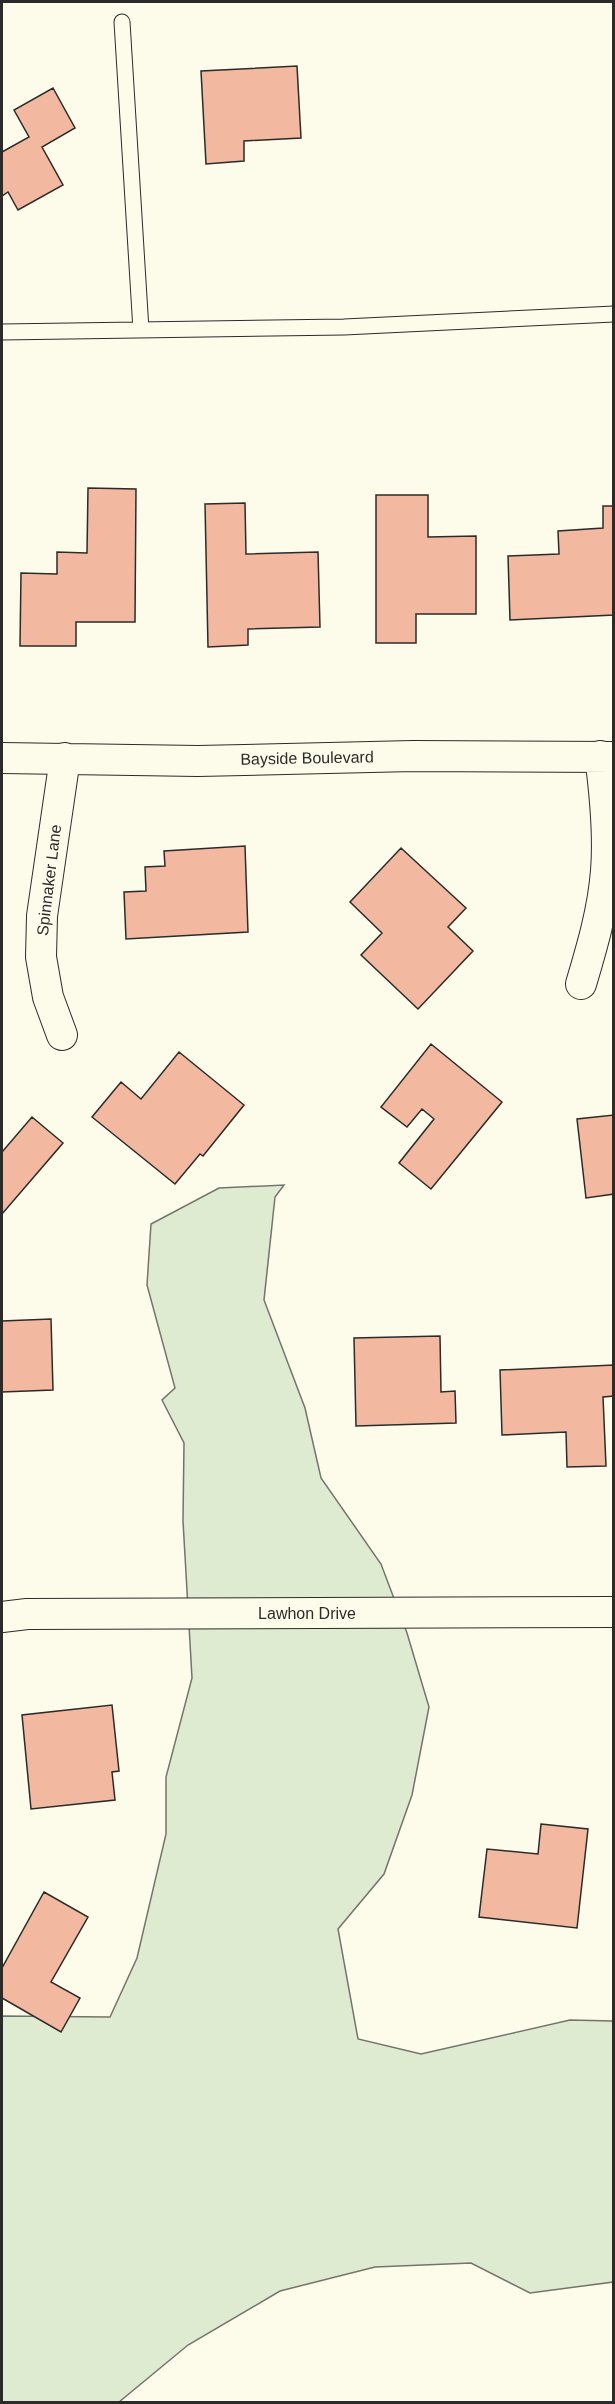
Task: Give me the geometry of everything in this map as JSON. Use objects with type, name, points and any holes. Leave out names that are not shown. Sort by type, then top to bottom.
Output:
[{"type":"street","name":"Bayside Boulevard","points":[[2,758],[198,761],[413,756],[607,757]]},
{"type":"street","points":[[581,984],[594,940],[606,872],[607,757]]},
{"type":"street","name":"Spinnaker Lane","points":[[62,1035],[48,997],[41,957],[42,916],[65,758]]},
{"type":"street","name":"Lawhon Drive","points":[[2,1617],[27,1614],[614,1612]]},
{"type":"lane","points":[[122,22],[141,330]]},
{"type":"lane","points":[[2,332],[344,327],[614,314]]},
{"type":"green space","points":[[284,1185],[275,1197],[264,1300],[305,1408],[321,1478],[381,1564],[407,1633],[429,1707],[412,1795],[384,1874],[338,1929],[358,2039],[421,2054],[570,2020],[613,2021],[613,2282],[530,2293],[471,2263],[375,2267],[280,2291],[188,2345],[119,2402],[2,2402],[2,2016],[110,2017],[137,1958],[166,1834],[166,1777],[192,1678],[183,1521],[184,1443],[162,1400],[175,1388],[147,1285],[151,1224],[219,1188]]},
{"type":"building","points":[[297,66],[301,138],[244,141],[244,161],[206,164],[201,71]]},
{"type":"building","points":[[53,88],[75,128],[42,147],[63,185],[18,210],[8,192],[2,196],[2,152],[29,137],[14,110]]},
{"type":"building","points":[[88,488],[136,489],[135,622],[76,622],[76,646],[20,646],[21,573],[57,574],[57,552],[87,553]]},
{"type":"building","points":[[376,495],[428,495],[428,537],[476,536],[476,614],[416,614],[416,643],[376,643]]},
{"type":"building","points":[[245,503],[246,554],[318,552],[320,627],[248,629],[248,645],[208,647],[205,504]]},
{"type":"building","points":[[603,506],[614,506],[614,615],[510,620],[508,556],[559,554],[558,531],[603,528]]},
{"type":"building","points":[[245,846],[248,932],[126,939],[124,892],[146,891],[145,867],[165,866],[164,851]]},
{"type":"building","points":[[401,848],[466,908],[448,927],[473,951],[418,1009],[361,955],[382,933],[350,902]]},
{"type":"building","points":[[431,1044],[502,1102],[431,1189],[399,1163],[434,1119],[422,1109],[407,1127],[381,1107]]},
{"type":"building","points":[[179,1052],[244,1105],[203,1156],[200,1154],[175,1184],[92,1117],[121,1082],[141,1099]]},
{"type":"building","points":[[614,1115],[614,1194],[586,1198],[577,1119]]},
{"type":"building","points":[[32,1117],[63,1143],[2,1214],[2,1152]]},
{"type":"building","points":[[51,1319],[53,1390],[2,1392],[2,1321]]},
{"type":"building","points":[[440,1336],[441,1392],[455,1391],[456,1423],[356,1426],[354,1338]]},
{"type":"building","points":[[614,1365],[614,1396],[603,1397],[606,1466],[567,1467],[566,1432],[502,1435],[500,1370]]},
{"type":"building","points":[[112,1705],[119,1771],[112,1772],[115,1800],[31,1809],[22,1715]]},
{"type":"building","points":[[541,1824],[588,1829],[577,1928],[479,1917],[487,1849],[538,1854]]},
{"type":"building","points":[[44,1892],[88,1917],[51,1982],[80,1998],[61,2032],[2,1998],[2,1968]]}]
